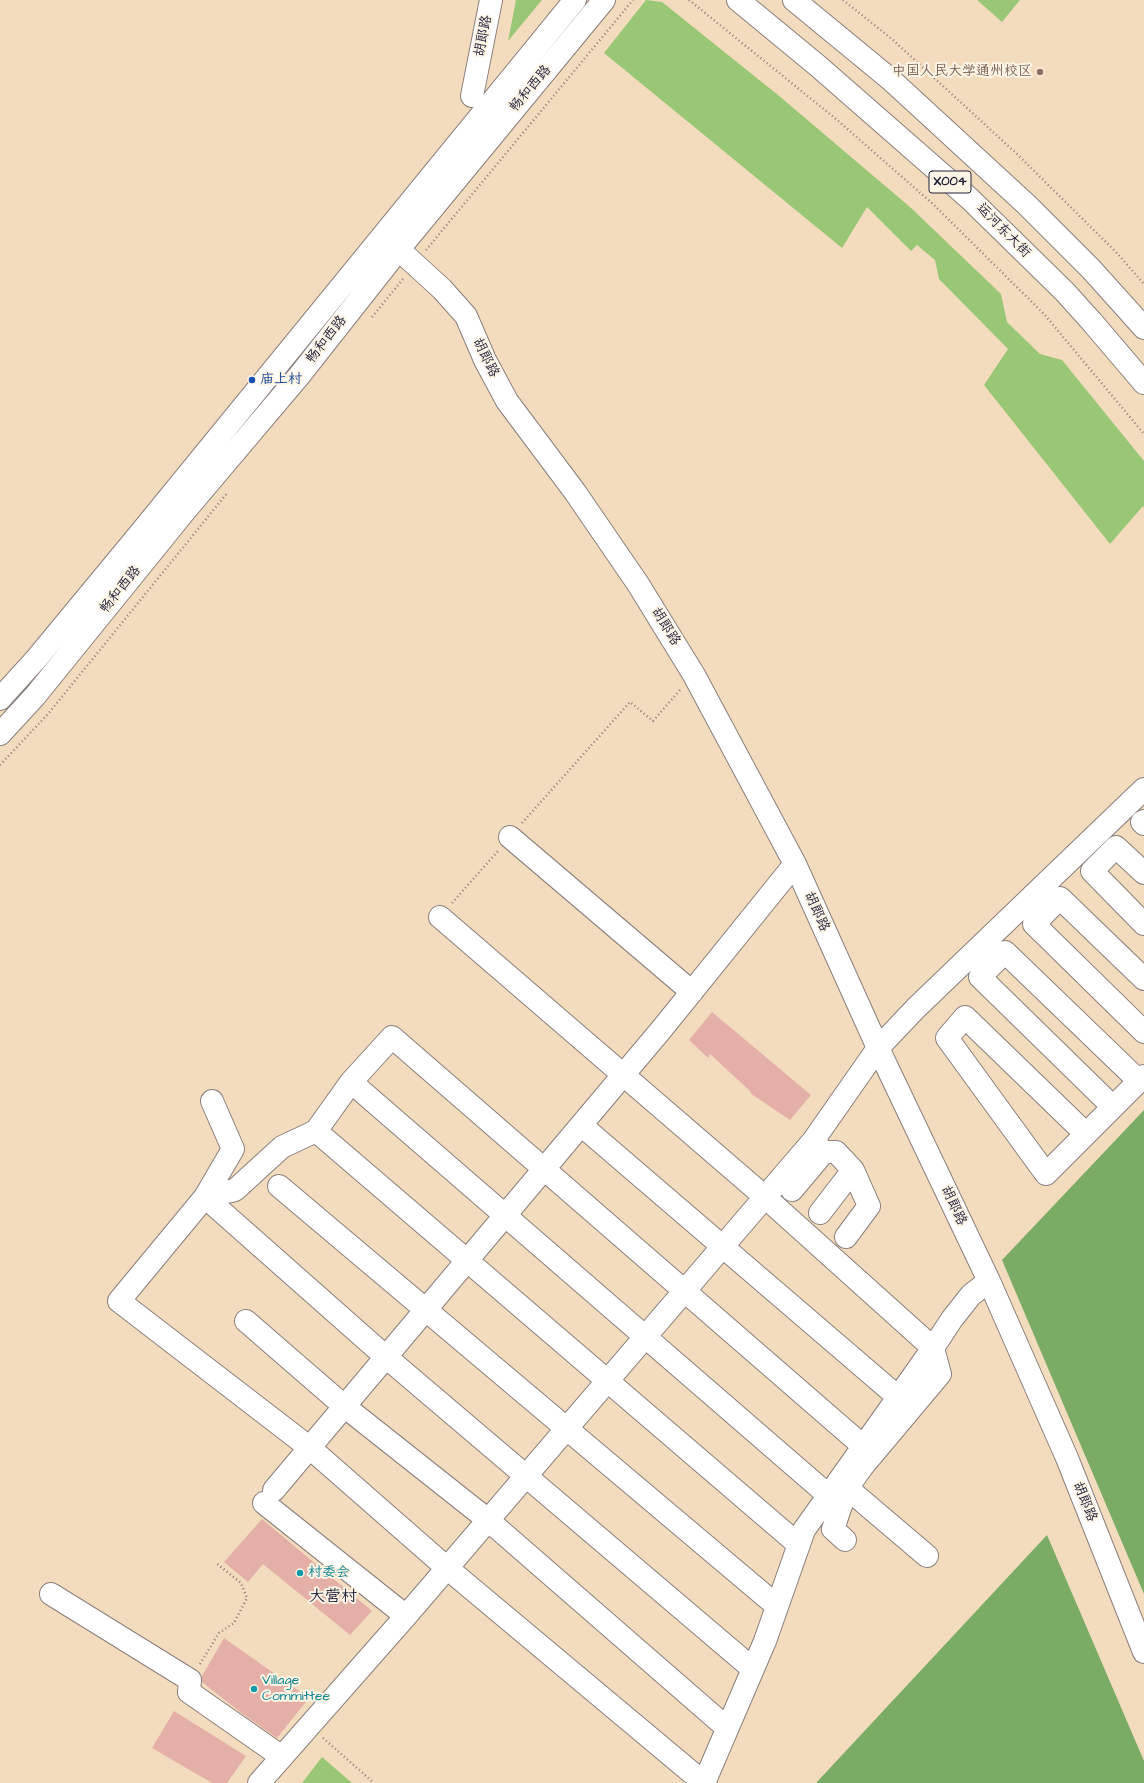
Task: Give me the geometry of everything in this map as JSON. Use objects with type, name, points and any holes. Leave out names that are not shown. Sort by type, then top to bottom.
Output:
[{"type":"street","name":"胡郎路","points":[[472,96],[491,0]]},
{"type":"street","name":"畅和西路","points":[[0,734],[34,696],[184,512],[299,376],[391,242],[575,0]]},
{"type":"street","name":"畅和西路","points":[[0,699],[37,658],[132,543],[391,242],[604,0]]},
{"type":"street","name":"运河东大街","points":[[738,0],[818,66],[970,199],[1065,292],[1144,383]]},
{"type":"street","name":"X004","points":[[794,0],[890,79],[1027,205],[1091,269],[1144,328]]},
{"type":"street","name":"胡郎路","points":[[391,242],[442,289],[466,316],[484,360],[507,401],[589,511],[638,584],[694,675],[794,864],[878,1048],[989,1281],[1067,1458],[1144,1652]]},
{"type":"street","points":[[792,1190],[878,1048],[916,1008],[1144,789]]},
{"type":"street","points":[[1144,821],[1142,822],[1144,824]]},
{"type":"street","points":[[510,837],[692,992]]},
{"type":"street","points":[[1144,873],[1116,847],[1092,871],[1144,924]]},
{"type":"street","points":[[406,1616],[269,1496],[582,1125],[692,992],[794,864]]},
{"type":"street","points":[[1144,979],[1060,898],[1034,924],[1144,1032]]},
{"type":"street","points":[[212,1100],[233,1149],[205,1197],[119,1301],[310,1448],[447,1568],[704,1783],[726,1728],[753,1669],[804,1530],[862,1467],[940,1374],[934,1348],[765,1197],[440,917]]},
{"type":"street","points":[[1086,1134],[965,1017],[948,1038],[1046,1174],[1086,1134],[1113,1107],[1141,1078],[1005,952],[980,977],[1113,1107]]},
{"type":"street","points":[[205,1197],[235,1190],[282,1147],[316,1130],[351,1082],[392,1037],[863,1446]]},
{"type":"street","points":[[351,1082],[645,1337],[838,1492],[927,1556]]},
{"type":"street","points":[[582,1125],[898,1397]]},
{"type":"street","points":[[316,1130],[799,1545]]},
{"type":"street","points":[[818,1146],[836,1152],[853,1170],[869,1206],[846,1237]]},
{"type":"street","points":[[259,1783],[406,1616],[765,1197],[818,1146]]},
{"type":"street","points":[[820,1213],[853,1170]]},
{"type":"street","points":[[279,1186],[777,1606]]},
{"type":"street","points":[[205,1197],[386,1357],[525,1477],[753,1669]]},
{"type":"street","points":[[845,1540],[833,1529],[838,1492],[863,1446],[934,1348],[952,1319],[971,1295],[989,1281]]},
{"type":"street","points":[[246,1321],[344,1406],[488,1520],[726,1728]]},
{"type":"street","points":[[51,1594],[190,1680],[189,1692],[282,1757]]},
{"type":"path","points":[[689,0],[836,119],[934,205],[1044,314],[1144,434]]},
{"type":"path","points":[[843,0],[893,40],[1018,155],[1115,251],[1144,284]]},
{"type":"path","points":[[440,917],[630,702],[653,721],[694,675]]},
{"type":"path","points":[[190,1680],[219,1632],[234,1623],[247,1598],[241,1583],[216,1563]]},
{"type":"path","points":[[309,1726],[374,1783]]},
{"type":"green space","points":[[516,0],[542,0],[508,41]]},
{"type":"green space","points":[[646,0],[662,2],[778,95],[910,207],[1001,294],[1007,322],[1040,354],[1062,360],[1144,461],[1144,508],[1143,506],[1110,544],[984,385],[1008,349],[939,279],[935,260],[917,245],[911,251],[867,207],[842,248],[604,53]]},
{"type":"green space","points":[[977,0],[1020,0],[1002,22]]},
{"type":"green space","points":[[1144,1110],[1144,1594],[1002,1260]]},
{"type":"green space","points":[[1047,1535],[1144,1761],[1144,1783],[816,1783]]},
{"type":"green space","points":[[322,1757],[352,1783],[302,1783]]},
{"type":"building","points":[[712,1012],[811,1095],[790,1120],[750,1093],[751,1092],[710,1054],[708,1058],[689,1040]]},
{"type":"building","name":"村委会","points":[[262,1519],[372,1611],[350,1635],[263,1564],[248,1582],[224,1562]]},
{"type":"building","name":"Village Committee","points":[[224,1638],[309,1698],[277,1738],[244,1715],[202,1682],[202,1676]]},
{"type":"building","points":[[174,1711],[246,1756],[227,1783],[212,1783],[152,1748]]},
{"type":"place","name":"中国人民大学通州校区","points":[[1040,72]]},
{"type":"place","name":"庙上村","points":[[252,380]]},
{"type":"place","name":"村委会","points":[[300,1573]]},
{"type":"place","name":"Village Committee","points":[[254,1689]]},
{"type":"district","name":"大营村","points":[[333,1598]]}]
